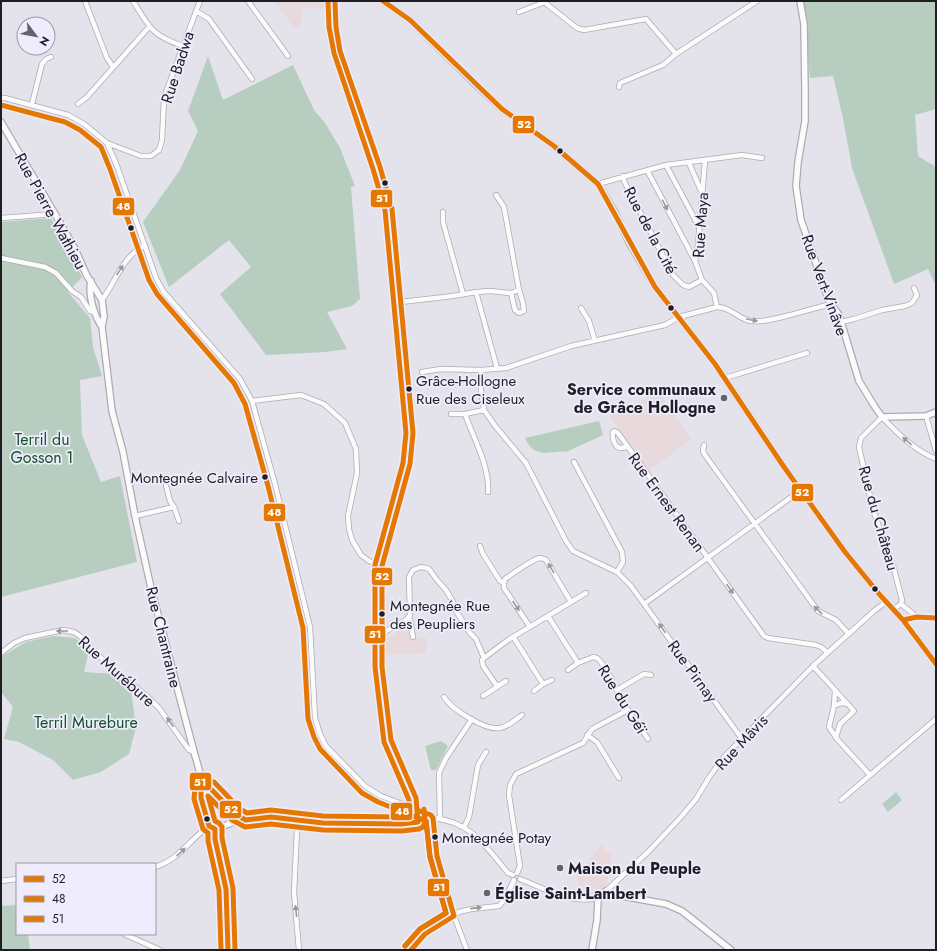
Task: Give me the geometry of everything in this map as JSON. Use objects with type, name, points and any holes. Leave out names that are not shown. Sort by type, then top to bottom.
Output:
[{"type":"street","points":[[85,1],[107,58],[114,67]]},
{"type":"street","points":[[133,1],[149,27],[160,37],[182,46]]},
{"type":"street","name":"Rue Badwa","points":[[107,143],[141,156],[151,156],[159,150],[162,140],[164,98],[182,46],[200,1]]},
{"type":"street","points":[[248,1],[288,56]]},
{"type":"street","points":[[335,1],[334,25],[339,49],[386,184],[392,209],[413,433],[410,464],[382,566],[382,667],[391,740],[394,750],[413,790],[418,822]]},
{"type":"street","points":[[383,1],[410,20],[502,109],[554,146],[598,184],[655,288],[725,378],[801,490],[859,570],[903,620],[936,664]]},
{"type":"street","points":[[530,1],[534,5]]},
{"type":"street","points":[[619,87],[620,83],[663,65],[676,54],[757,1]]},
{"type":"street","name":"Rue Vert-Vinâve","points":[[800,1],[804,24],[805,122],[798,162],[796,186],[801,220],[830,304],[839,315],[859,381],[882,417]]},
{"type":"street","points":[[519,12],[545,2],[577,28],[584,30],[646,19],[676,54]]},
{"type":"street","points":[[196,11],[209,19],[252,79]]},
{"type":"street","points":[[78,104],[84,100],[149,27]]},
{"type":"street","points":[[32,104],[42,64],[50,57]]},
{"type":"street","points":[[1,98],[32,104],[75,118],[94,131],[107,143],[117,166],[156,278],[163,291],[240,379],[252,401],[275,484],[310,627],[315,718],[320,734],[329,749],[366,787],[381,796],[417,810],[432,818],[440,819],[464,827],[476,835],[508,873],[515,876],[520,875],[520,879],[563,896],[589,900],[598,898],[606,891],[611,894],[666,904],[682,912],[730,950]]},
{"type":"street","name":"Rue Pierre Wathieu","points":[[1,122],[75,249],[102,300]]},
{"type":"street","points":[[598,184],[623,176],[666,166],[742,155],[762,158]]},
{"type":"street","name":"Rue Maya","points":[[705,161],[703,195],[695,261],[702,280],[714,293],[717,307]]},
{"type":"street","points":[[689,163],[703,195]]},
{"type":"street","points":[[666,166],[699,227]]},
{"type":"street","points":[[647,170],[695,261]]},
{"type":"street","name":"Rue de la Cité","points":[[623,176],[624,181],[673,275],[683,285],[688,287],[702,280]]},
{"type":"street","points":[[496,195],[504,207],[524,311],[519,313],[515,310],[511,293]]},
{"type":"street","points":[[443,212],[442,222],[463,294]]},
{"type":"street","points":[[1,218],[55,214]]},
{"type":"street","points":[[81,297],[91,297],[102,300],[110,289],[119,270],[130,256],[145,245]]},
{"type":"street","name":"Rue Chantraine","points":[[1,258],[45,267],[56,273],[72,291],[81,297],[90,310],[95,313]]},
{"type":"street","name":"Rue Chantraine","points":[[91,281],[89,291],[95,313],[102,327]]},
{"type":"street","points":[[841,322],[882,310],[905,306],[916,300],[917,295],[914,288]]},
{"type":"street","points":[[401,302],[476,292],[490,291],[511,293],[519,290]]},
{"type":"street","points":[[476,292],[497,368]]},
{"type":"street","name":"Rue Chantraine","points":[[102,300],[104,316],[102,327],[112,411],[123,452],[151,588],[204,787]]},
{"type":"street","points":[[422,372],[440,369],[481,370],[506,368],[571,346],[665,325],[679,318],[717,307],[729,309],[750,321],[764,321],[830,304]]},
{"type":"street","points":[[581,308],[589,321],[594,341]]},
{"type":"street","points":[[725,378],[807,353]]},
{"type":"street","points":[[451,414],[465,414],[484,410],[481,390],[481,370]]},
{"type":"street","points":[[252,401],[301,395],[324,404],[345,424],[356,449],[357,473],[348,516],[349,529],[352,540],[361,554],[369,561],[382,566]]},
{"type":"street","name":"Rue Pirnay","points":[[484,410],[526,463],[566,541],[574,551],[616,572],[631,586],[742,739]]},
{"type":"street","points":[[882,417],[926,416],[936,412]]},
{"type":"street","points":[[465,414],[489,482],[488,492]]},
{"type":"street","points":[[926,416],[936,451]]},
{"type":"street","points":[[882,417],[899,435],[918,451],[936,459]]},
{"type":"street","name":"Rue du Château","points":[[882,417],[861,438],[859,447],[873,510],[894,569],[902,600],[901,604]]},
{"type":"street","points":[[704,445],[703,452],[705,455],[818,611],[836,620],[848,633]]},
{"type":"street","name":"Rue Ernest Renan","points":[[628,447],[764,636],[774,639],[816,644],[827,652]]},
{"type":"street","points":[[574,462],[579,468],[622,552],[623,562],[616,572]]},
{"type":"street","points":[[166,486],[170,501],[179,521]]},
{"type":"street","points":[[644,604],[801,490]]},
{"type":"street","points":[[135,516],[174,507]]},
{"type":"street","points":[[480,546],[500,581],[504,583]]},
{"type":"street","points":[[530,627],[504,588],[504,578],[538,558],[544,558],[572,602]]},
{"type":"street","points":[[383,633],[406,620],[410,616],[408,577],[413,570],[421,567],[429,569],[446,590],[456,611],[470,633],[476,639],[484,658]]},
{"type":"street","points":[[497,686],[483,666],[482,660],[502,644],[586,593]]},
{"type":"street","name":"Rue Mâvis","points":[[606,891],[649,851],[680,818],[696,799],[724,757],[827,652],[886,602]]},
{"type":"street","points":[[894,610],[901,604],[917,617]]},
{"type":"street","points":[[548,616],[578,663],[568,670]]},
{"type":"street","points":[[408,617],[410,620],[413,637]]},
{"type":"street","points":[[903,620],[917,617],[936,618]]},
{"type":"street","name":"Rue Murébure","points":[[1,653],[14,643],[25,638],[63,630],[74,632],[80,636],[109,666],[160,708],[189,750],[195,755]]},
{"type":"street","points":[[514,638],[543,684]]},
{"type":"street","name":"Rue du Géï","points":[[578,663],[593,657],[597,658],[601,662],[628,710],[648,739]]},
{"type":"street","points":[[813,666],[854,712],[840,724],[836,737]]},
{"type":"street","points":[[617,690],[644,674],[651,675]]},
{"type":"street","points":[[534,691],[543,684],[552,680]]},
{"type":"street","points":[[482,696],[506,681]]},
{"type":"street","points":[[835,690],[834,706],[829,727],[870,775]]},
{"type":"street","points":[[444,697],[448,703],[489,728],[503,728],[522,715]]},
{"type":"street","points":[[834,706],[841,703],[848,704]]},
{"type":"street","points":[[411,950],[417,940],[459,912],[499,906],[505,899],[520,866],[509,795],[510,785],[516,774],[583,743],[592,729],[628,710]]},
{"type":"street","points":[[831,717],[834,722],[840,724]]},
{"type":"street","points":[[440,819],[440,773],[446,758],[472,719]]},
{"type":"street","points":[[840,800],[936,719]]},
{"type":"street","points":[[587,735],[597,742],[619,778]]},
{"type":"street","points":[[464,827],[469,817],[478,765],[486,752]]},
{"type":"street","points":[[246,820],[232,812],[210,788],[204,787],[201,790],[200,798],[209,826],[215,829],[246,820],[271,817],[323,823],[401,824],[418,822],[432,818]]},
{"type":"street","points":[[229,824],[232,819],[232,812]]},
{"type":"street","points":[[432,818],[437,856],[454,916],[467,950]]},
{"type":"street","points":[[299,950],[294,892],[297,830],[300,827],[319,827],[323,823]]},
{"type":"street","points":[[156,867],[166,864],[178,855],[202,830],[209,826]]},
{"type":"street","points":[[215,829],[215,839],[226,889],[228,950]]},
{"type":"street","points":[[1,880],[16,880]]},
{"type":"street","points":[[592,950],[597,920],[598,898]]},
{"type":"street","points":[[126,935],[160,950]]},
{"type":"shaded area","points":[[274,1],[331,1],[331,7],[328,9],[303,8],[300,25],[295,29]]},
{"type":"shaded area","points":[[659,392],[692,439],[649,470],[609,416]]},
{"type":"shaded area","points":[[406,626],[410,629],[411,637],[427,638],[426,653],[385,655],[386,639]]},
{"type":"shaded area","points":[[601,845],[612,856],[606,887],[599,895],[584,897],[576,876]]},
{"type":"green space","points":[[801,1],[936,1],[936,109],[915,115],[918,156],[936,167],[936,282],[934,282],[928,269],[894,284],[852,168],[843,118],[833,76],[810,78],[805,24]]},
{"type":"green space","points":[[208,56],[223,100],[293,65],[314,110],[325,123],[340,148],[355,186],[351,187],[360,299],[352,306],[327,312],[347,349],[326,352],[266,355],[220,294],[251,267],[229,240],[169,287],[143,222],[180,170],[198,131],[188,111]]},
{"type":"green space","name":"Terril du Gosson 1","points":[[51,218],[82,277],[68,292],[90,318],[93,347],[102,376],[80,380],[82,435],[101,482],[120,476],[137,562],[1,597],[1,222]]},
{"type":"green space","points":[[599,421],[603,435],[566,452],[541,453],[533,449],[525,438]]},
{"type":"green space","name":"Terril Murebure","points":[[53,636],[75,638],[89,650],[84,672],[114,674],[131,690],[136,727],[129,754],[101,772],[73,780],[53,760],[19,742],[4,739],[13,707],[1,692],[1,657],[26,642]]},
{"type":"green space","points":[[441,741],[448,746],[436,770],[431,770],[425,746]]},
{"type":"green space","points":[[896,792],[902,800],[888,812],[882,804]]},
{"type":"green space","points":[[16,905],[16,935],[28,935],[30,950],[1,950],[1,906]]},
{"type":"transit line","name":"51","points":[[221,950],[219,890],[208,841],[208,833],[203,829],[194,799],[195,787],[200,782],[203,780],[214,782],[240,809],[247,813],[271,810],[323,816],[410,816],[409,800],[384,742],[375,667],[375,565],[403,463],[406,433],[385,210],[373,169],[334,53],[329,27],[328,1]]},
{"type":"transit line","name":"52","points":[[228,950],[226,889],[215,839],[215,829],[209,826],[201,798],[201,790],[204,787],[210,788],[236,815],[246,820],[271,817],[323,823],[401,824],[418,822],[416,798],[391,740],[382,667],[382,566],[410,464],[413,433],[392,209],[380,167],[340,51],[336,27],[335,1]]},
{"type":"transit line","name":"52","points":[[383,1],[410,20],[502,109],[554,146],[598,184],[655,287],[715,364],[784,467],[845,552],[880,595],[903,620],[936,664]]},
{"type":"transit line","name":"48","points":[[1,105],[65,122],[80,130],[101,147],[149,280],[157,294],[234,383],[245,404],[268,486],[303,628],[308,719],[314,737],[320,749],[362,793],[378,802],[426,821],[430,857],[446,913],[420,929],[405,946]]},
{"type":"transit line","name":"52","points":[[903,620],[917,617],[936,618]]},
{"type":"transit line","name":"48","points":[[235,950],[233,888],[222,838],[222,827],[215,821],[208,796],[232,820],[245,827],[271,824],[323,830],[402,831],[419,829],[423,827],[425,822],[424,809]]},
{"type":"transit line","name":"52","points":[[417,810],[431,815],[433,818],[437,856],[454,916]]},
{"type":"transit line","name":"51","points":[[405,946],[420,929],[446,913],[430,857],[426,821],[415,817]]},
{"type":"transit line","name":"52","points":[[411,950],[425,934],[454,916]]},
{"type":"place","name":"Grâce-Hollogne Rue des Ciseleux","points":[[409,389]]},
{"type":"place","name":"Service communaux de Grâce Hollogne","points":[[724,398]]},
{"type":"place","name":"Montegnée Calvaire","points":[[265,477]]},
{"type":"place","name":"Montegnée Rue des Peupliers","points":[[382,614]]},
{"type":"place","name":"Montegnée Potay","points":[[435,837]]},
{"type":"place","name":"Maison du Peuple","points":[[560,868]]},
{"type":"place","name":"Église Saint-Lambert","points":[[487,893]]}]
